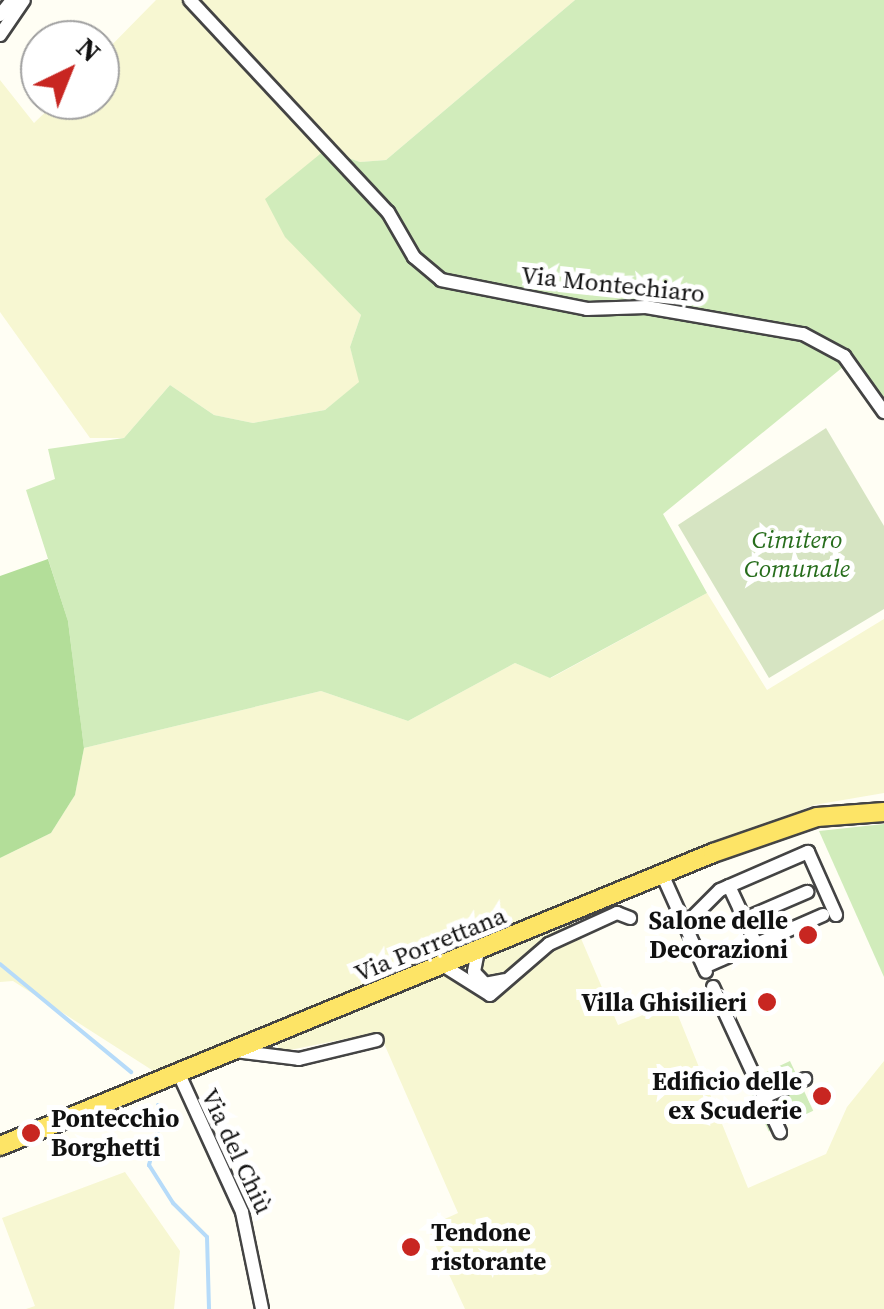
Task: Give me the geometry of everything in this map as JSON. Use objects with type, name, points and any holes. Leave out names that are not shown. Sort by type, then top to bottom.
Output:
[{"type":"main road","name":"Via Porrettana","points":[[0,1146],[444,966],[472,960],[662,874],[817,817],[884,812]]},
{"type":"street","points":[[0,14],[12,0]]},
{"type":"street","points":[[0,35],[24,0]]},
{"type":"street","name":"Via Montechiaro","points":[[190,0],[388,212],[414,257],[442,280],[587,310],[646,307],[803,334],[844,356],[884,412]]},
{"type":"street","points":[[662,874],[685,926],[705,970],[831,913],[808,852],[729,886],[685,926]]},
{"type":"street","points":[[729,886],[756,944]]},
{"type":"street","points":[[744,919],[806,892]]},
{"type":"street","points":[[444,966],[481,995],[516,975],[548,944],[617,913],[630,918]]},
{"type":"street","points":[[472,960],[485,984],[516,975]]},
{"type":"street","points":[[714,987],[780,1132]]},
{"type":"street","points":[[232,1051],[298,1059],[377,1040]]},
{"type":"street","name":"Via del Chiù","points":[[178,1072],[242,1212],[262,1309]]},
{"type":"street","points":[[764,1098],[806,1079]]},
{"type":"green space","points":[[156,0],[575,0],[386,160],[360,162],[325,150],[331,282],[361,315],[350,347],[360,382],[325,410],[253,423],[214,415],[170,385],[124,438],[90,438],[0,312],[0,80],[20,105],[20,120],[120,120],[120,37]]},
{"type":"green space","points":[[575,0],[884,0],[884,400],[854,358],[663,514],[707,593],[550,678],[515,663],[408,721],[321,691],[84,748],[68,621],[26,490],[55,479],[48,449],[124,438],[170,385],[214,415],[253,423],[325,410],[359,382],[350,347],[361,315],[285,237],[265,199],[325,150],[360,162],[386,160]]},
{"type":"green space","name":"Cimitero Comunale","points":[[826,428],[884,526],[884,609],[769,678],[678,525]]},
{"type":"green space","points":[[48,559],[68,621],[84,748],[75,795],[51,833],[0,858],[0,576]]},
{"type":"green space","points":[[707,593],[767,690],[884,619],[884,793],[814,805],[565,901],[618,1025],[673,1003],[748,1188],[826,1154],[847,1107],[884,1061],[884,1309],[465,1309],[427,1227],[458,1213],[379,1032],[280,1052],[269,1028],[155,1072],[13,981],[0,982],[0,858],[51,833],[75,795],[84,748],[321,691],[408,721],[515,663],[551,678]]},
{"type":"green space","points":[[884,824],[884,977],[819,831]]},
{"type":"green space","points":[[790,1061],[813,1111],[769,1132],[746,1082]]},
{"type":"green space","points":[[125,1172],[180,1251],[174,1309],[26,1309],[35,1306],[2,1218]]},
{"type":"waterway","points":[[0,964],[131,1072]]},
{"type":"waterway","points":[[158,1105],[161,1118],[149,1165],[173,1203],[207,1237],[209,1309]]},
{"type":"place","name":"Salone delle Decorazioni","points":[[808,935]]},
{"type":"place","name":"Villa Ghisilieri","points":[[767,1002]]},
{"type":"place","name":"Edificio delle ex Scuderie","points":[[822,1096]]},
{"type":"place","name":"Pontecchio Borghetti","points":[[31,1133]]},
{"type":"place","name":"Tendone ristorante","points":[[411,1247]]}]
